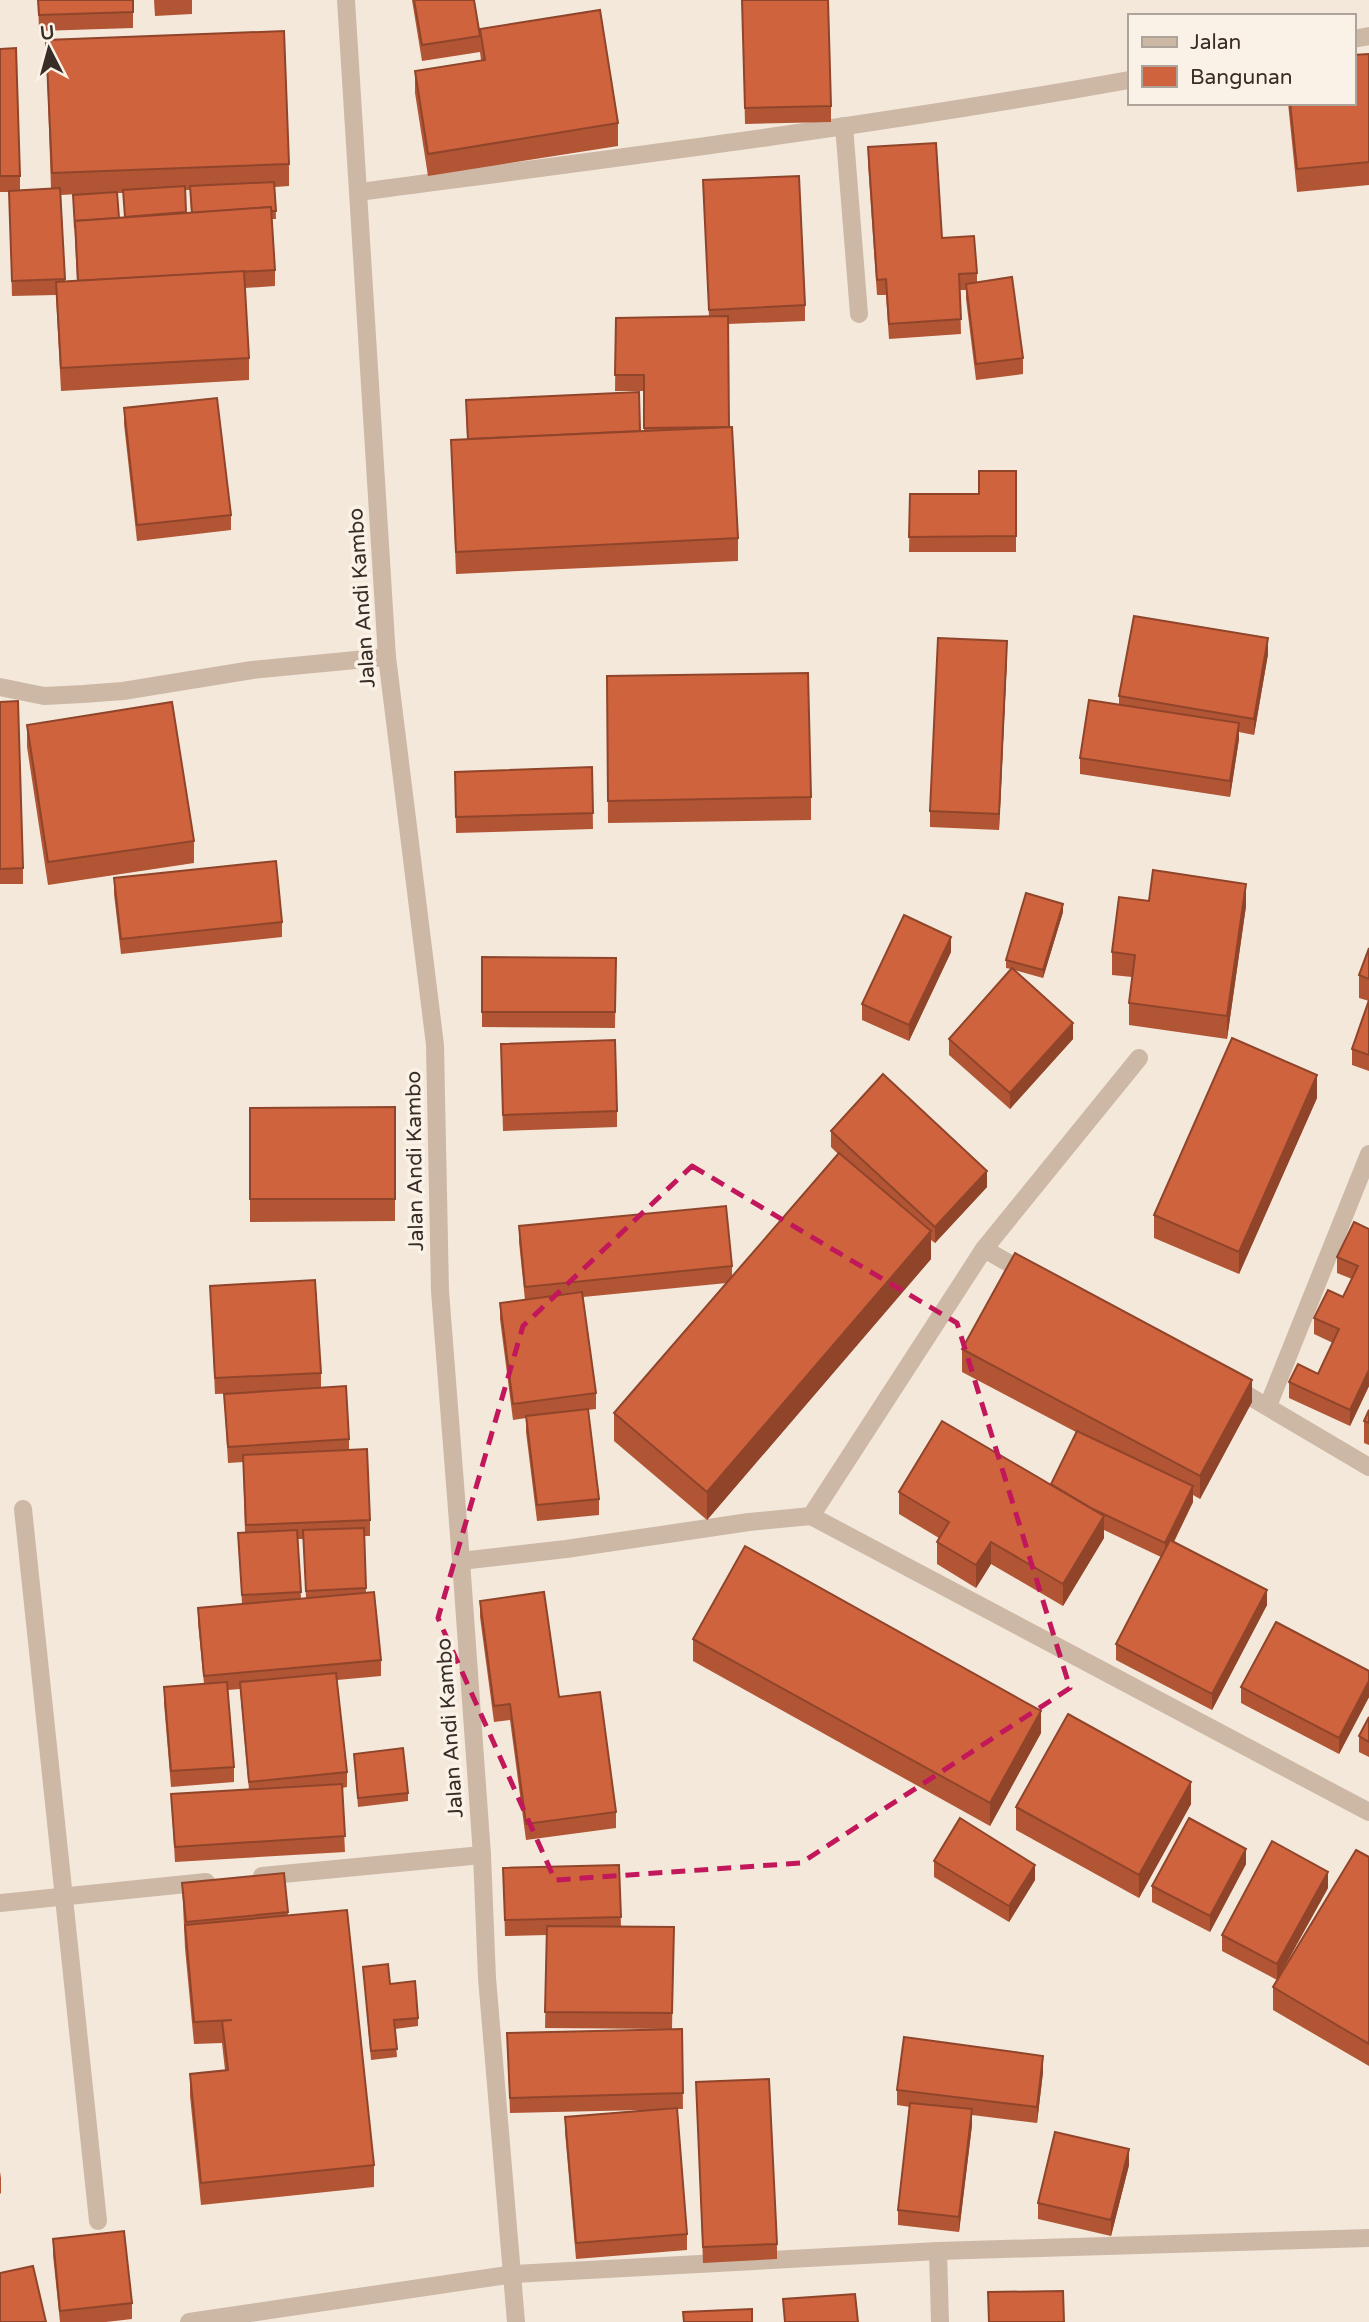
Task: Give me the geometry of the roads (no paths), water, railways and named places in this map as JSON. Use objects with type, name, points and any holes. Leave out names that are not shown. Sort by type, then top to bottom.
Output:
[{"type":"street","name":"Jalan Andi Kambo","points":[[346,0],[387,657],[435,1045],[440,1291],[461,1561],[487,1978],[516,2322]]},
{"type":"street","points":[[359,192],[710,147],[1128,80]]},
{"type":"street","points":[[844,126],[859,314]]},
{"type":"street","points":[[0,687],[44,696],[123,691],[253,670],[387,657]]},
{"type":"street","points":[[811,1516],[984,1249],[1139,1058]]},
{"type":"street","points":[[1268,1406],[1369,1154]]},
{"type":"street","points":[[984,1249],[1044,1282]]},
{"type":"street","points":[[1221,1380],[1369,1467]]},
{"type":"street","points":[[23,1509],[98,2221]]},
{"type":"street","points":[[461,1561],[811,1516],[1369,1812]]},
{"type":"street","points":[[245,1878],[481,1855]]},
{"type":"street","points":[[0,1903],[217,1881]]},
{"type":"street","points":[[189,2322],[514,2274],[938,2250],[1369,2238]]},
{"type":"street","points":[[938,2250],[940,2322]]}]
